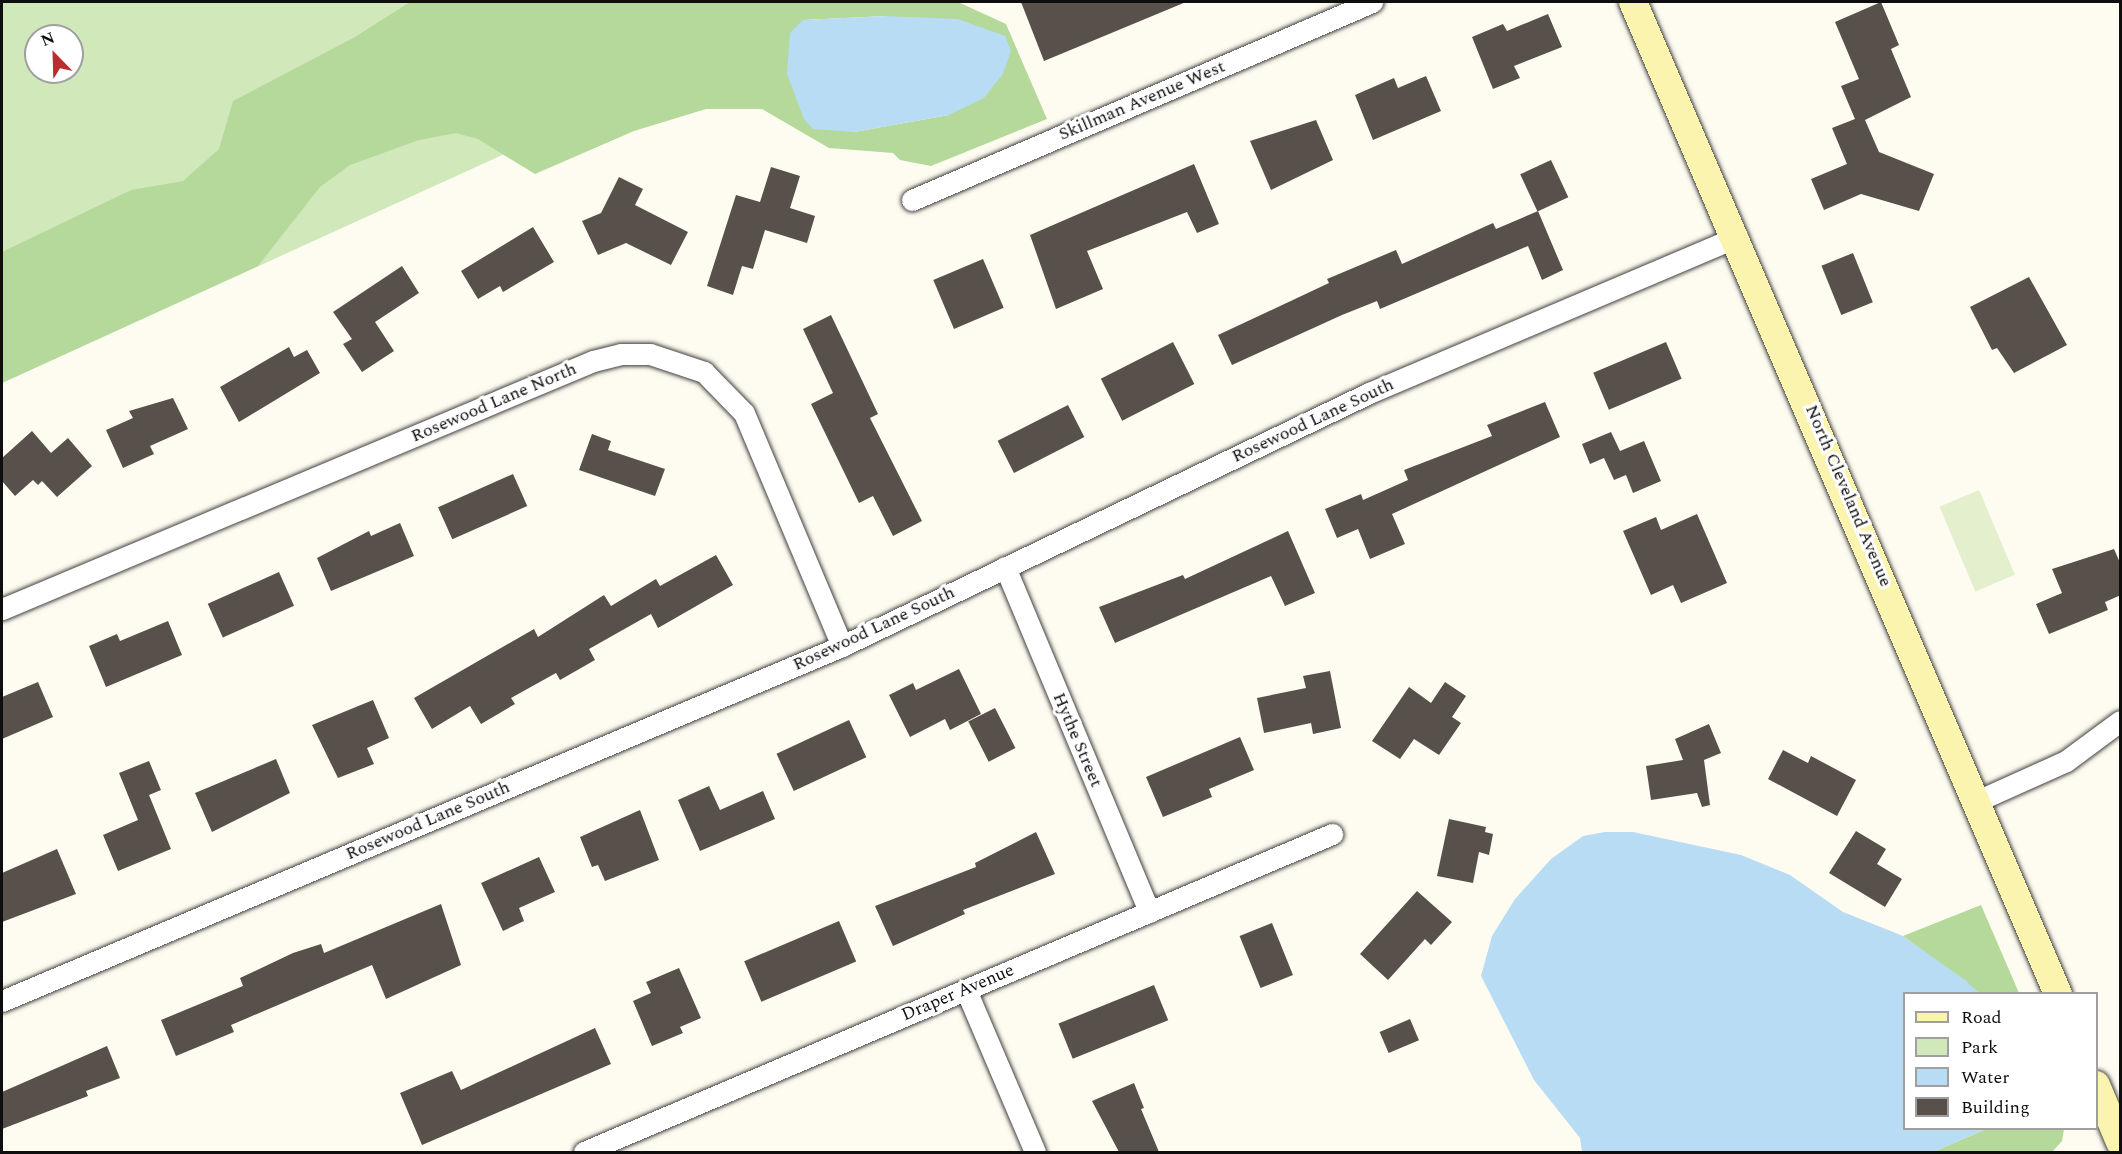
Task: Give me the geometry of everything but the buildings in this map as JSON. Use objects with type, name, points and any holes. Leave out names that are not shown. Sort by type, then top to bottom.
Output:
[{"type":"main road","name":"North Cleveland Avenue","points":[[1633,2],[1737,237],[2058,992]]},
{"type":"main road","points":[[2098,1087],[2121,1142]]},
{"type":"street","name":"Skillman Avenue West","points":[[912,200],[1372,2]]},
{"type":"street","name":"Rosewood Lane South","points":[[2,1001],[842,646],[1369,393],[1737,237]]},
{"type":"street","name":"Rosewood Lane North","points":[[2,609],[593,361],[621,354],[650,354],[704,372],[744,413],[842,646]]},
{"type":"street","name":"Hythe Street","points":[[1005,567],[1149,912]]},
{"type":"street","points":[[1977,801],[2066,761],[2121,721]]},
{"type":"street","name":"Draper Avenue","points":[[584,1152],[1332,834]]},
{"type":"street","points":[[966,990],[1035,1152]]},
{"type":"green space","points":[[2,2],[838,2],[2,383]]},
{"type":"green space","points":[[410,2],[958,2],[1006,24],[1047,119],[931,166],[900,160],[893,153],[829,148],[762,109],[706,109],[634,131],[535,174],[478,139],[456,133],[419,140],[350,165],[320,187],[258,266],[2,383],[2,252],[131,190],[183,181],[219,149],[233,101],[355,37]],"holes":[[[886,16],[949,115],[854,132],[803,20]]]},
{"type":"green space","points":[[1979,490],[2015,575],[1975,591],[1939,507]]},
{"type":"green space","points":[[1981,905],[2019,992],[1978,992],[1903,936]]},
{"type":"green space","points":[[1984,1130],[2064,1130],[2062,1141],[2052,1152],[1933,1152]]},
{"type":"water","points":[[886,16],[958,19],[1005,36],[1011,51],[1003,74],[984,98],[949,115],[854,132],[813,129],[804,119],[787,74],[790,33],[803,20]]},
{"type":"water","points":[[1605,832],[1633,832],[1741,855],[1790,875],[1843,912],[1903,936],[1965,980],[1978,992],[1903,992],[1903,1130],[1984,1130],[1933,1152],[1582,1152],[1580,1138],[1534,1080],[1481,976],[1492,936],[1515,899],[1551,859],[1583,836]]}]
